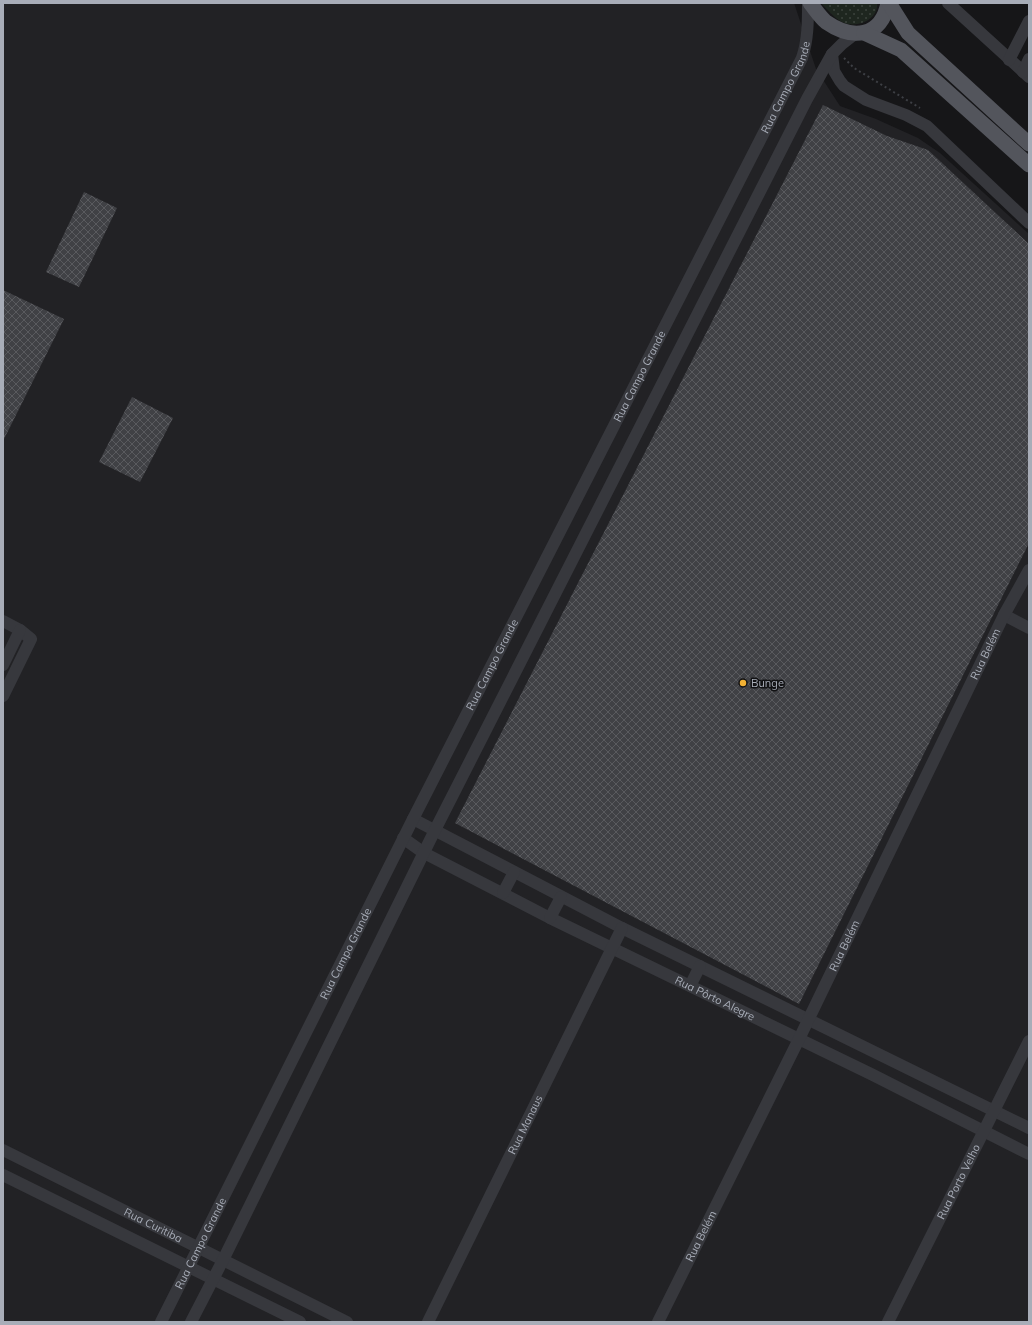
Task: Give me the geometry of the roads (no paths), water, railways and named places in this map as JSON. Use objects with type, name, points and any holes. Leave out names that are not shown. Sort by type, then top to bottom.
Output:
[{"type":"main road","points":[[809,3],[825,21],[842,30],[860,33],[901,50],[1029,165]]},
{"type":"main road","points":[[860,33],[881,22],[886,13],[888,3]]},
{"type":"main road","points":[[888,3],[908,33],[1029,144]]},
{"type":"street","name":"Rua Campo Grande","points":[[161,1322],[403,838],[802,58],[805,49],[809,3]]},
{"type":"street","points":[[948,3],[1026,74],[1029,60]]},
{"type":"street","points":[[1009,60],[1029,21]]},
{"type":"street","points":[[191,1322],[435,830],[804,106],[832,54],[842,44],[860,33]]},
{"type":"street","points":[[832,54],[834,71],[844,86],[866,100],[919,122],[933,132],[1029,223]]},
{"type":"street","name":"Rua Belém","points":[[658,1322],[799,1039],[1004,615],[1029,570]]},
{"type":"street","points":[[1004,615],[1029,628]]},
{"type":"street","points":[[3,622],[20,630],[32,640],[3,696]]},
{"type":"street","points":[[3,665],[20,630]]},
{"type":"street","name":"Rua Pôrto Alegre","points":[[413,819],[622,928],[1029,1128]]},
{"type":"street","name":"Rua Pôrto Alegre","points":[[403,838],[424,853],[550,918],[873,1075],[1029,1154]]},
{"type":"street","points":[[503,893],[514,872]]},
{"type":"street","points":[[550,918],[562,897]]},
{"type":"street","name":"Rua Manaus","points":[[428,1322],[622,928]]},
{"type":"street","points":[[690,986],[700,966]]},
{"type":"street","name":"Rua Porto Velho","points":[[888,1322],[1029,1041]]},
{"type":"street","points":[[873,1075],[882,1055]]},
{"type":"street","name":"Rua Curitiba","points":[[3,1150],[347,1322]]},
{"type":"street","name":"Rua Curitiba","points":[[3,1175],[300,1322]]},
{"type":"street","points":[[260,1302],[271,1284]]},
{"type":"place","name":"Bunge","points":[[743,683]]}]
